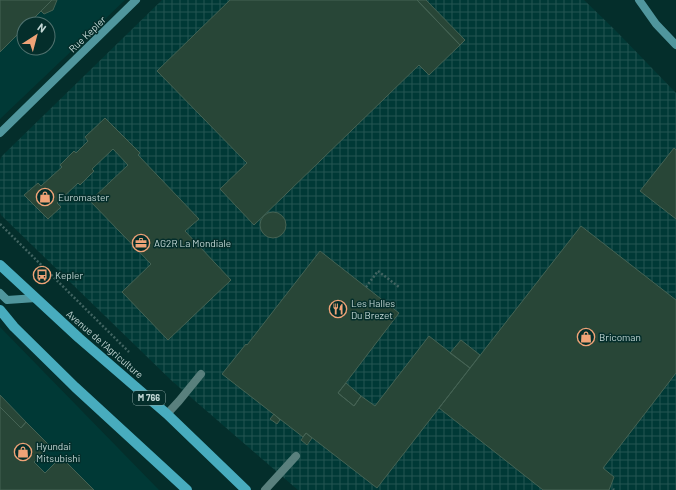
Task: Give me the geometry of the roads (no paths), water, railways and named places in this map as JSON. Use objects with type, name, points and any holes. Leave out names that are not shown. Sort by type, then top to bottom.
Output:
[{"type":"main road","name":"Rue Kepler","points":[[0,133],[136,0]]},
{"type":"main road","points":[[639,0],[656,24],[676,45]]},
{"type":"main road","name":"Avenue de l'Agriculture","points":[[0,265],[79,338],[167,414],[246,490]]},
{"type":"main road","points":[[0,293],[7,300],[36,298]]},
{"type":"main road","points":[[0,310],[14,327],[75,387],[187,490]]},
{"type":"lane","points":[[167,414],[201,374]]},
{"type":"lane","points":[[265,490],[296,456]]},
{"type":"place","name":"Euromaster","points":[[45,197]]},
{"type":"place","name":"AG2R La Mondiale","points":[[141,243]]},
{"type":"place","name":"Kepler","points":[[42,275]]},
{"type":"place","name":"Les Halles Du Brezet","points":[[338,309]]},
{"type":"place","name":"Bricoman","points":[[586,337]]},
{"type":"place","name":"Hyundai Mitsubishi","points":[[23,452]]}]
